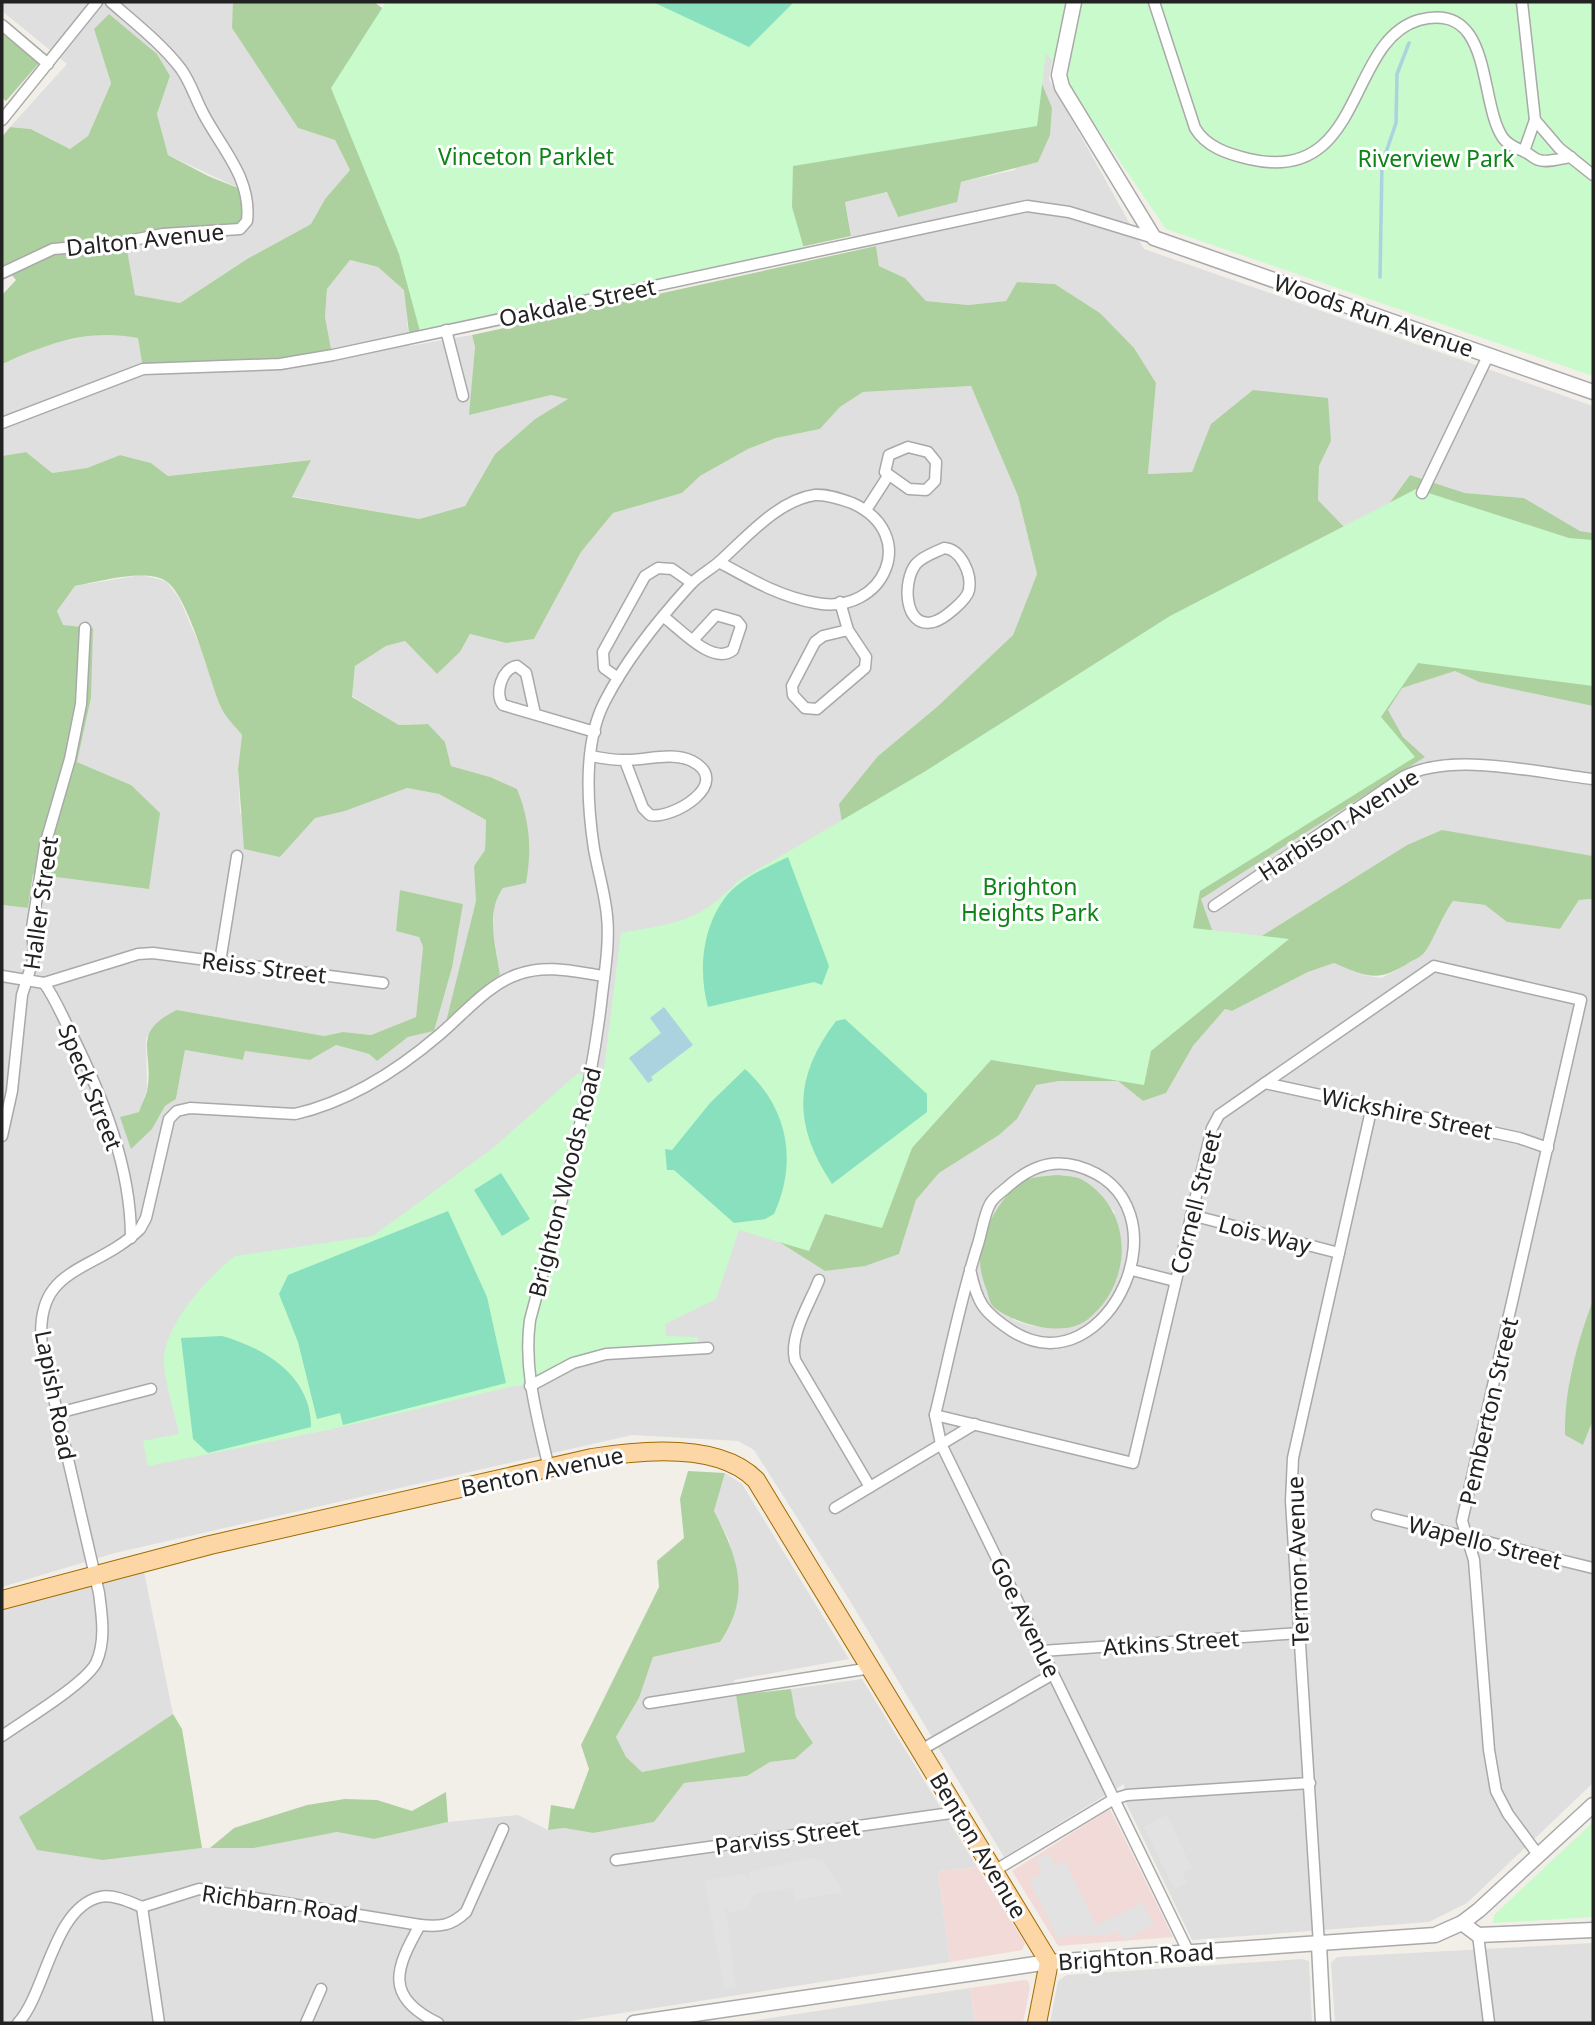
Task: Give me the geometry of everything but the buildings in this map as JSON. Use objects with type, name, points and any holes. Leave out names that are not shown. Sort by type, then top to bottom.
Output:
[{"type":"main road","name":"Benton Avenue","points":[[2,1600],[308,1522],[634,1451],[714,1457],[740,1465],[756,1480],[1049,1962]]},
{"type":"main road","points":[[1037,2023],[1049,1962]]},
{"type":"street","points":[[2,120],[97,2]]},
{"type":"street","name":"Dalton Avenue","points":[[2,273],[53,250],[89,247],[163,234],[240,229],[247,220],[245,189],[228,154],[202,112],[193,88],[180,69],[111,2]]},
{"type":"street","points":[[1074,2],[1059,75],[1062,87],[1154,238]]},
{"type":"street","points":[[1154,2],[1195,128],[1201,137],[1214,147],[1276,164],[1303,158],[1325,142],[1339,124],[1394,35],[1411,23],[1433,17],[1455,22],[1470,35],[1482,64],[1498,128],[1509,144],[1539,160],[1571,157]]},
{"type":"street","points":[[1522,2],[1535,120],[1545,133],[1593,175]]},
{"type":"street","points":[[2,25],[48,64]]},
{"type":"street","points":[[1524,151],[1535,120]]},
{"type":"street","name":"Oakdale Street","points":[[2,423],[143,369],[280,364],[1027,206],[1069,212],[1154,238]]},
{"type":"street","name":"Woods Run Avenue","points":[[1154,238],[1593,393]]},
{"type":"street","points":[[446,330],[463,396]]},
{"type":"street","points":[[1422,493],[1488,356]]},
{"type":"street","points":[[719,562],[777,593],[819,604],[862,597],[879,583],[891,561],[889,544],[879,524],[866,510],[888,476],[885,461],[900,448],[928,452],[936,463],[935,481],[926,490],[909,489],[888,476]]},
{"type":"street","name":"Brighton Woods Road","points":[[549,1469],[530,1386],[526,1349],[530,1320],[578,1143],[594,1060],[604,976],[607,918],[594,846],[590,756],[603,704],[618,678],[692,583],[764,522],[794,501],[817,495],[840,498],[866,510]]},
{"type":"street","points":[[944,548],[954,550],[961,558],[968,593],[938,620],[924,622],[906,601],[906,587],[913,568],[924,557],[944,548]]},
{"type":"street","points":[[891,561],[913,568]]},
{"type":"street","points":[[618,678],[604,668],[603,652],[645,576],[658,568],[672,569],[692,583]]},
{"type":"street","points":[[841,602],[848,630],[866,657],[862,672],[817,709],[805,708],[793,695],[792,686],[815,642],[823,636],[848,630]]},
{"type":"street","points":[[664,617],[693,640],[707,650],[728,653],[733,650],[741,626],[737,621],[716,615],[693,640]]},
{"type":"street","name":"Haller Street","points":[[2,1136],[12,1091],[22,995],[29,980],[34,957],[32,928],[45,845],[81,704],[85,628]]},
{"type":"street","points":[[535,714],[526,673],[521,667],[510,667],[505,672],[499,701],[503,705],[595,732]]},
{"type":"street","points":[[590,756],[625,761],[647,756],[686,759],[700,767],[706,776],[706,786],[701,795],[665,814],[650,815],[642,808],[625,761]]},
{"type":"street","name":"Harbison Avenue","points":[[1214,906],[1403,777],[1424,767],[1460,764],[1593,779]]},
{"type":"street","points":[[220,962],[237,856]]},
{"type":"street","name":"Reiss Street","points":[[44,984],[144,953],[383,983]]},
{"type":"street","name":"Pemberton Street","points":[[1434,966],[1581,1000],[1462,1521],[1474,1560],[1489,1750],[1496,1791],[1508,1814],[1539,1856]]},
{"type":"street","name":"Cornell Street","points":[[975,1424],[1133,1463],[1215,1121],[1265,1083],[1434,966]]},
{"type":"street","name":"Lapish Road","points":[[2,1736],[72,1686],[95,1664],[104,1629],[95,1575],[41,1340],[40,1321],[45,1299],[60,1281],[131,1238],[146,1218],[164,1131],[169,1119],[177,1111],[190,1108],[295,1114],[309,1111],[355,1091],[398,1066],[489,990],[517,974],[548,968],[604,976]]},
{"type":"street","points":[[2,976],[44,984]]},
{"type":"street","name":"Speck Street","points":[[44,984],[90,1072],[124,1169],[131,1213],[131,1238]]},
{"type":"street","name":"Wickshire Street","points":[[1265,1083],[1519,1138],[1548,1149]]},
{"type":"street","name":"Termon Avenue","points":[[1323,2023],[1291,1501],[1293,1458],[1372,1106]]},
{"type":"street","points":[[1047,1164],[1071,1165],[1092,1171],[1114,1188],[1131,1213],[1132,1270],[1113,1309],[1072,1339],[1052,1342],[1018,1335],[987,1315],[975,1294],[970,1269],[991,1202],[1024,1172],[1047,1164]]},
{"type":"street","name":"Lois Way","points":[[1191,1215],[1339,1253]]},
{"type":"street","name":"Goe Avenue","points":[[970,1269],[935,1415],[941,1444],[1189,1953]]},
{"type":"street","points":[[1132,1270],[1175,1281]]},
{"type":"street","points":[[819,1280],[792,1350],[795,1360],[870,1487]]},
{"type":"street","points":[[530,1386],[573,1363],[606,1354],[708,1348]]},
{"type":"street","points":[[58,1413],[151,1389]]},
{"type":"street","points":[[935,1415],[975,1424]]},
{"type":"street","points":[[835,1508],[975,1424]]},
{"type":"street","name":"Wapello Street","points":[[1377,1515],[1593,1569]]},
{"type":"street","name":"Atkins Street","points":[[1042,1651],[1300,1633]]},
{"type":"street","points":[[649,1703],[871,1668]]},
{"type":"street","points":[[921,1750],[1053,1674]]},
{"type":"street","points":[[994,1871],[1114,1799],[1127,1795],[1310,1783]]},
{"type":"street","name":"Brighton Road","points":[[634,2023],[1049,1962],[1435,1935],[1462,1923],[1593,1805]]},
{"type":"street","name":"Parviss Street","points":[[616,1860],[958,1812]]},
{"type":"street","name":"Richbarn Road","points":[[142,1907],[199,1889],[441,1927],[456,1922],[466,1912],[503,1829]]},
{"type":"street","points":[[18,2023],[61,1935],[82,1907],[100,1897],[122,1899],[142,1907],[159,2023]]},
{"type":"street","points":[[1462,1923],[1478,1936],[1593,1930]]},
{"type":"street","points":[[420,1925],[400,1962],[398,1986],[410,2006],[438,2023]]},
{"type":"street","points":[[1478,1936],[1489,2023]]},
{"type":"street","points":[[306,2023],[321,1989]]},
{"type":"shaded area","points":[[2,2],[233,2],[233,28],[298,128],[335,140],[350,170],[325,199],[311,224],[247,259],[180,303],[135,295],[125,238],[243,190],[168,155],[157,114],[170,76],[94,29],[111,82],[88,136],[70,149],[32,129],[10,127],[67,64],[2,11]]},
{"type":"shaded area","points":[[1062,2],[1049,79],[1144,249],[1593,406],[1593,533],[1580,531],[1524,498],[1465,493],[1410,475],[1380,516],[1349,532],[1318,500],[1319,466],[1331,441],[1327,398],[1212,424],[1192,472],[1148,474],[1156,383],[1100,313],[1055,284],[1017,282],[1006,301],[968,305],[926,301],[905,278],[879,266],[876,246],[854,250],[845,202],[888,192],[897,216],[961,182],[1015,170],[1032,60]]},
{"type":"shaded area","points":[[350,260],[378,267],[405,290],[409,346],[472,335],[475,347],[470,414],[551,395],[569,399],[535,419],[495,454],[465,506],[418,519],[291,496],[310,460],[168,476],[151,463],[120,455],[87,468],[51,473],[26,452],[2,456],[2,364],[48,344],[108,332],[138,338],[144,375],[333,358],[325,317],[327,289]]},
{"type":"shaded area","points":[[971,386],[1018,496],[1037,574],[1013,635],[938,706],[878,756],[845,842],[776,1240],[825,1271],[899,1254],[916,1200],[939,1173],[999,1135],[1017,1119],[1036,1085],[1059,1081],[1118,1081],[1143,1101],[1166,1093],[1193,1046],[1225,1009],[1232,1011],[1308,972],[1334,963],[1363,975],[1381,978],[1426,952],[1438,923],[1453,901],[1485,905],[1507,922],[1560,929],[1579,900],[1593,899],[1593,1300],[1570,1375],[1565,1423],[1566,1435],[1583,1445],[1593,1420],[1593,1783],[1467,1903],[1429,1922],[1192,1940],[1126,1803],[1124,1784],[1004,1857],[850,1601],[754,1450],[738,1441],[632,1435],[115,1553],[2,1587],[2,905],[28,908],[33,874],[131,785],[77,762],[91,698],[85,628],[62,625],[57,611],[75,586],[141,575],[166,581],[179,598],[208,665],[221,707],[242,735],[238,769],[240,813],[280,857],[315,817],[345,811],[407,788],[439,794],[486,820],[485,850],[474,866],[477,901],[447,1021],[500,975],[493,930],[494,901],[503,888],[490,777],[451,766],[445,742],[428,724],[399,725],[352,696],[355,666],[386,646],[405,641],[437,674],[460,652],[470,634],[506,643],[534,639],[581,552],[613,513],[682,493],[700,476],[748,449],[776,438],[820,429],[840,407],[863,392]],"holes":[[[400,890],[463,904],[452,968],[434,1031],[408,1037],[377,1061],[369,1054],[336,1045],[310,1060],[245,1051],[243,1060],[185,1050],[176,1099],[165,1106],[152,1129],[120,1117],[139,1112],[147,1089],[146,1038],[177,1010],[324,1036],[343,1032],[371,1035],[416,1017],[423,947]],[[1082,1179],[1115,1212],[1059,1328],[1032,1326],[1013,1320]]]},
{"type":"shaded area","points":[[1455,671],[1479,682],[1593,706],[1593,856],[1442,831],[1407,845],[1257,939],[1214,935],[1201,899],[1424,757],[1403,737],[1388,710],[1401,688]]},
{"type":"shaded area","points":[[725,1473],[742,1484],[849,1659],[734,1680],[746,1752],[642,1772],[625,1757],[616,1737],[639,1698],[653,1657],[720,1642],[733,1558],[729,1540],[714,1511]]},
{"type":"shaded area","points":[[142,1562],[173,1714],[19,1817],[103,1860],[202,1848],[254,1848],[337,1832],[374,1839],[448,1822],[518,1815],[548,1830],[564,1828],[593,1833],[654,1822],[684,1783],[747,1776],[770,1762],[795,1759],[813,1743],[796,1717],[791,1689],[862,1679],[977,1867],[938,1871],[950,1962],[558,2023],[2,2023],[2,1600]]},
{"type":"shaded area","points":[[1110,1809],[1173,1937],[1058,1946],[1012,1871]]},
{"type":"shaded area","points":[[1167,1815],[1192,1868],[1183,1872],[1187,1883],[1174,1889],[1144,1827]]},
{"type":"shaded area","points":[[1049,1853],[1055,1866],[1065,1861],[1096,1925],[1143,1903],[1154,1925],[1126,1939],[1118,1932],[1101,1936],[1068,1934],[1058,1939],[1029,1880],[1042,1873],[1036,1860]]},
{"type":"shaded area","points":[[810,1858],[823,1861],[843,1892],[795,1900],[793,1888],[754,1894],[748,1909],[729,1912],[725,1905],[736,1987],[724,1989],[705,1881],[746,1874],[749,1882],[749,1872]]},
{"type":"shaded area","points":[[977,1867],[1025,1943],[1022,1950],[950,1962],[938,1871]]},
{"type":"shaded area","points":[[1593,1943],[1593,2023],[1335,2023],[1331,1963],[1337,1957]]},
{"type":"shaded area","points":[[1302,1959],[1309,1961],[1312,2023],[1050,2023],[1058,1981],[1067,1975]]},
{"type":"shaded area","points":[[1028,1981],[1030,1987],[1023,2023],[975,2023],[970,1988]]},
{"type":"shaded area","points":[[970,1988],[975,2023],[737,2023]]},
{"type":"green space","name":"Vinceton Parklet","points":[[233,2],[374,2],[382,8],[435,24],[794,2],[1043,2],[1032,60],[1052,108],[1050,135],[1038,162],[961,182],[957,202],[898,217],[887,192],[845,202],[851,236],[409,333],[404,290],[378,267],[350,260],[327,289],[325,317],[333,359],[283,369],[144,375],[138,338],[102,335],[51,344],[2,364],[2,295],[16,280],[2,264],[2,137],[10,127],[31,129],[70,149],[88,136],[111,83],[94,29],[109,14],[157,54],[170,76],[157,114],[168,155],[208,176],[243,190],[244,219],[238,227],[125,238],[135,295],[180,303],[247,259],[311,224],[325,199],[350,170],[335,140],[298,128],[232,28]]},
{"type":"green space","points":[[386,2],[1593,2],[1593,376],[1166,229],[1046,53],[1037,126],[793,166],[792,207],[805,252],[421,335],[399,254],[331,88]]},
{"type":"green space","points":[[653,2],[794,2],[749,47]]},
{"type":"green space","points":[[2,32],[39,63],[6,101],[2,98]]},
{"type":"green space","points":[[876,246],[879,266],[905,278],[926,301],[968,305],[1006,301],[1017,282],[1055,284],[1100,313],[1134,348],[1156,383],[1148,474],[1192,472],[1211,424],[1253,390],[1328,398],[1331,441],[1319,466],[1318,500],[1349,532],[1380,516],[1410,475],[1465,493],[1524,498],[1580,531],[1593,533],[1593,706],[1479,682],[1455,671],[1402,688],[1388,710],[1403,737],[1425,757],[1201,899],[1214,935],[1257,939],[1407,845],[1442,830],[1593,856],[1593,899],[1579,900],[1560,929],[1507,922],[1485,905],[1453,901],[1426,951],[1399,969],[1372,976],[1334,963],[1308,972],[1232,1011],[1225,1009],[1193,1046],[1166,1093],[1143,1101],[1118,1081],[1059,1081],[1036,1085],[1017,1119],[999,1135],[939,1173],[916,1200],[899,1254],[865,1266],[825,1271],[776,1240],[845,842],[839,804],[878,756],[938,706],[1013,635],[1037,574],[1018,496],[971,386],[863,392],[840,407],[820,429],[776,438],[748,449],[700,476],[682,493],[613,513],[581,552],[534,639],[506,643],[470,634],[460,652],[437,674],[405,641],[386,646],[355,666],[352,697],[399,725],[428,724],[445,742],[451,766],[490,777],[517,789],[525,813],[529,847],[526,883],[503,888],[494,908],[493,930],[500,975],[446,1022],[476,901],[474,866],[485,850],[486,820],[439,794],[407,788],[345,811],[315,818],[280,857],[244,849],[238,769],[242,735],[222,709],[183,603],[166,581],[157,577],[122,577],[75,586],[57,611],[63,625],[93,628],[91,698],[77,762],[131,785],[160,813],[149,889],[33,874],[28,908],[2,905],[2,456],[26,452],[52,473],[87,468],[120,455],[151,463],[168,476],[311,460],[292,497],[419,519],[465,506],[495,454],[535,419],[568,399],[551,395],[469,415],[475,347],[472,335]]},
{"type":"green space","name":"Brighton Heights Park","points":[[1416,489],[1569,538],[1593,540],[1593,686],[1418,663],[1381,717],[1415,757],[1200,891],[1193,928],[1289,939],[1151,1051],[1144,1085],[991,1060],[912,1148],[882,1228],[825,1214],[809,1251],[739,1230],[716,1299],[665,1324],[666,1336],[698,1337],[698,1356],[613,1356],[586,1364],[542,1385],[514,1386],[328,1430],[148,1466],[143,1441],[179,1434],[165,1375],[164,1358],[172,1330],[190,1301],[235,1256],[373,1236],[493,1148],[577,1074],[603,1077],[621,933],[672,923],[698,913],[724,895],[738,881],[924,772],[1170,616]]},
{"type":"green space","points":[[788,857],[829,966],[822,985],[814,982],[708,1007],[703,979],[704,949],[719,906],[741,882]]},
{"type":"green space","points":[[400,890],[463,904],[452,968],[434,1031],[408,1037],[377,1061],[369,1054],[336,1045],[310,1060],[245,1051],[243,1060],[185,1050],[176,1099],[165,1106],[152,1129],[131,1149],[120,1117],[139,1112],[149,1077],[149,1035],[162,1018],[177,1010],[324,1036],[343,1032],[371,1035],[416,1017],[423,947],[419,937],[396,931]]},
{"type":"green space","points":[[845,1019],[927,1094],[927,1112],[832,1184],[810,1142],[803,1102],[812,1062],[822,1042],[836,1021]]},
{"type":"green space","points":[[745,1069],[760,1084],[779,1118],[785,1136],[786,1174],[774,1214],[765,1219],[734,1223],[674,1170],[667,1170],[665,1149],[672,1150],[710,1103]]},
{"type":"green space","points":[[501,1173],[530,1219],[502,1236],[474,1190]]},
{"type":"green space","points":[[1057,1175],[1080,1179],[1100,1194],[1112,1210],[1122,1248],[1120,1268],[1102,1305],[1087,1320],[1066,1328],[1028,1324],[1005,1315],[994,1307],[983,1280],[980,1260],[988,1226],[1009,1193],[1026,1180]]},
{"type":"green space","points":[[448,1211],[487,1297],[506,1383],[343,1425],[340,1413],[317,1419],[298,1342],[279,1294],[288,1275]]},
{"type":"green space","points":[[1593,1300],[1593,1420],[1583,1445],[1565,1435],[1565,1418],[1573,1366]]},
{"type":"green space","points":[[222,1336],[254,1348],[283,1367],[303,1393],[309,1409],[311,1427],[208,1453],[193,1439],[181,1338]]},
{"type":"green space","points":[[688,1471],[725,1473],[714,1511],[735,1561],[738,1577],[736,1608],[720,1642],[653,1657],[639,1698],[616,1737],[626,1757],[642,1772],[745,1752],[736,1695],[791,1689],[796,1717],[813,1743],[795,1759],[770,1762],[747,1776],[684,1783],[654,1822],[593,1833],[564,1828],[548,1830],[551,1805],[574,1809],[589,1769],[581,1745],[659,1587],[657,1561],[684,1538],[680,1499]]},
{"type":"green space","points":[[173,1714],[182,1729],[202,1848],[103,1860],[37,1850],[19,1817]]},
{"type":"green space","points":[[446,1792],[448,1822],[374,1839],[337,1832],[254,1848],[210,1848],[234,1828],[307,1805],[345,1799],[377,1800],[412,1811]]},
{"type":"green space","points":[[1593,1822],[1593,1917],[1493,1923],[1494,1915]]},
{"type":"water","points":[[664,1007],[693,1045],[651,1077],[653,1080],[648,1083],[629,1058],[661,1033],[650,1018]]},
{"type":"waterway","points":[[1380,277],[1382,164],[1396,123],[1397,74],[1409,43]]},
{"type":"park label","name":"Riverview Park","points":[[1436,158]]}]
